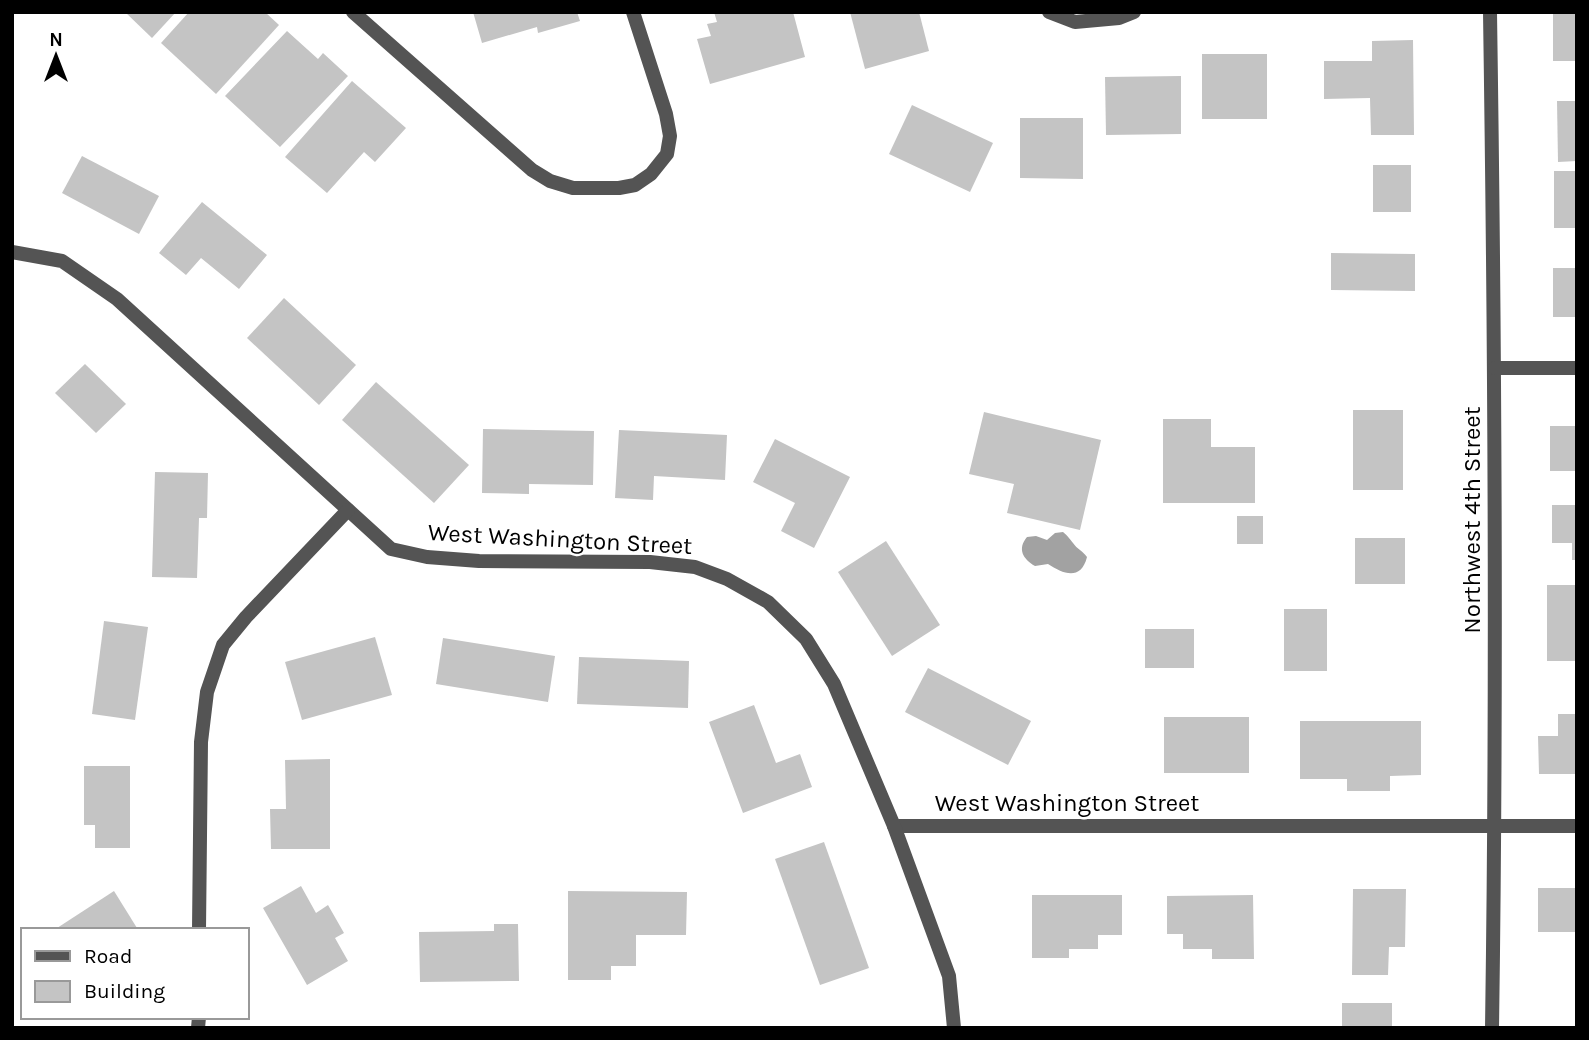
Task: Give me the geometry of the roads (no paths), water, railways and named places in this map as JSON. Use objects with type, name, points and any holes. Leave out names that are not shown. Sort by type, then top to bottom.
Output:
[{"type":"street","points":[[353,12],[532,170],[550,181],[573,188],[619,188],[635,185],[651,174],[667,154],[670,136],[666,114],[633,12]]},
{"type":"street","points":[[1049,12],[1075,22],[1119,18],[1134,12]]},
{"type":"street","name":"Northwest 4th Street","points":[[1490,12],[1495,368],[1492,1028]]},
{"type":"street","name":"West Washington Street","points":[[12,252],[62,261],[117,299],[391,549],[427,557],[479,562],[650,562],[695,567],[727,579],[768,602],[806,639],[834,684],[894,826],[1577,826]]},
{"type":"street","points":[[1495,368],[1577,368]]},
{"type":"street","points":[[200,928],[201,742],[207,692],[223,645],[246,617],[348,510]]},
{"type":"street","points":[[894,826],[949,976],[954,1028]]}]
